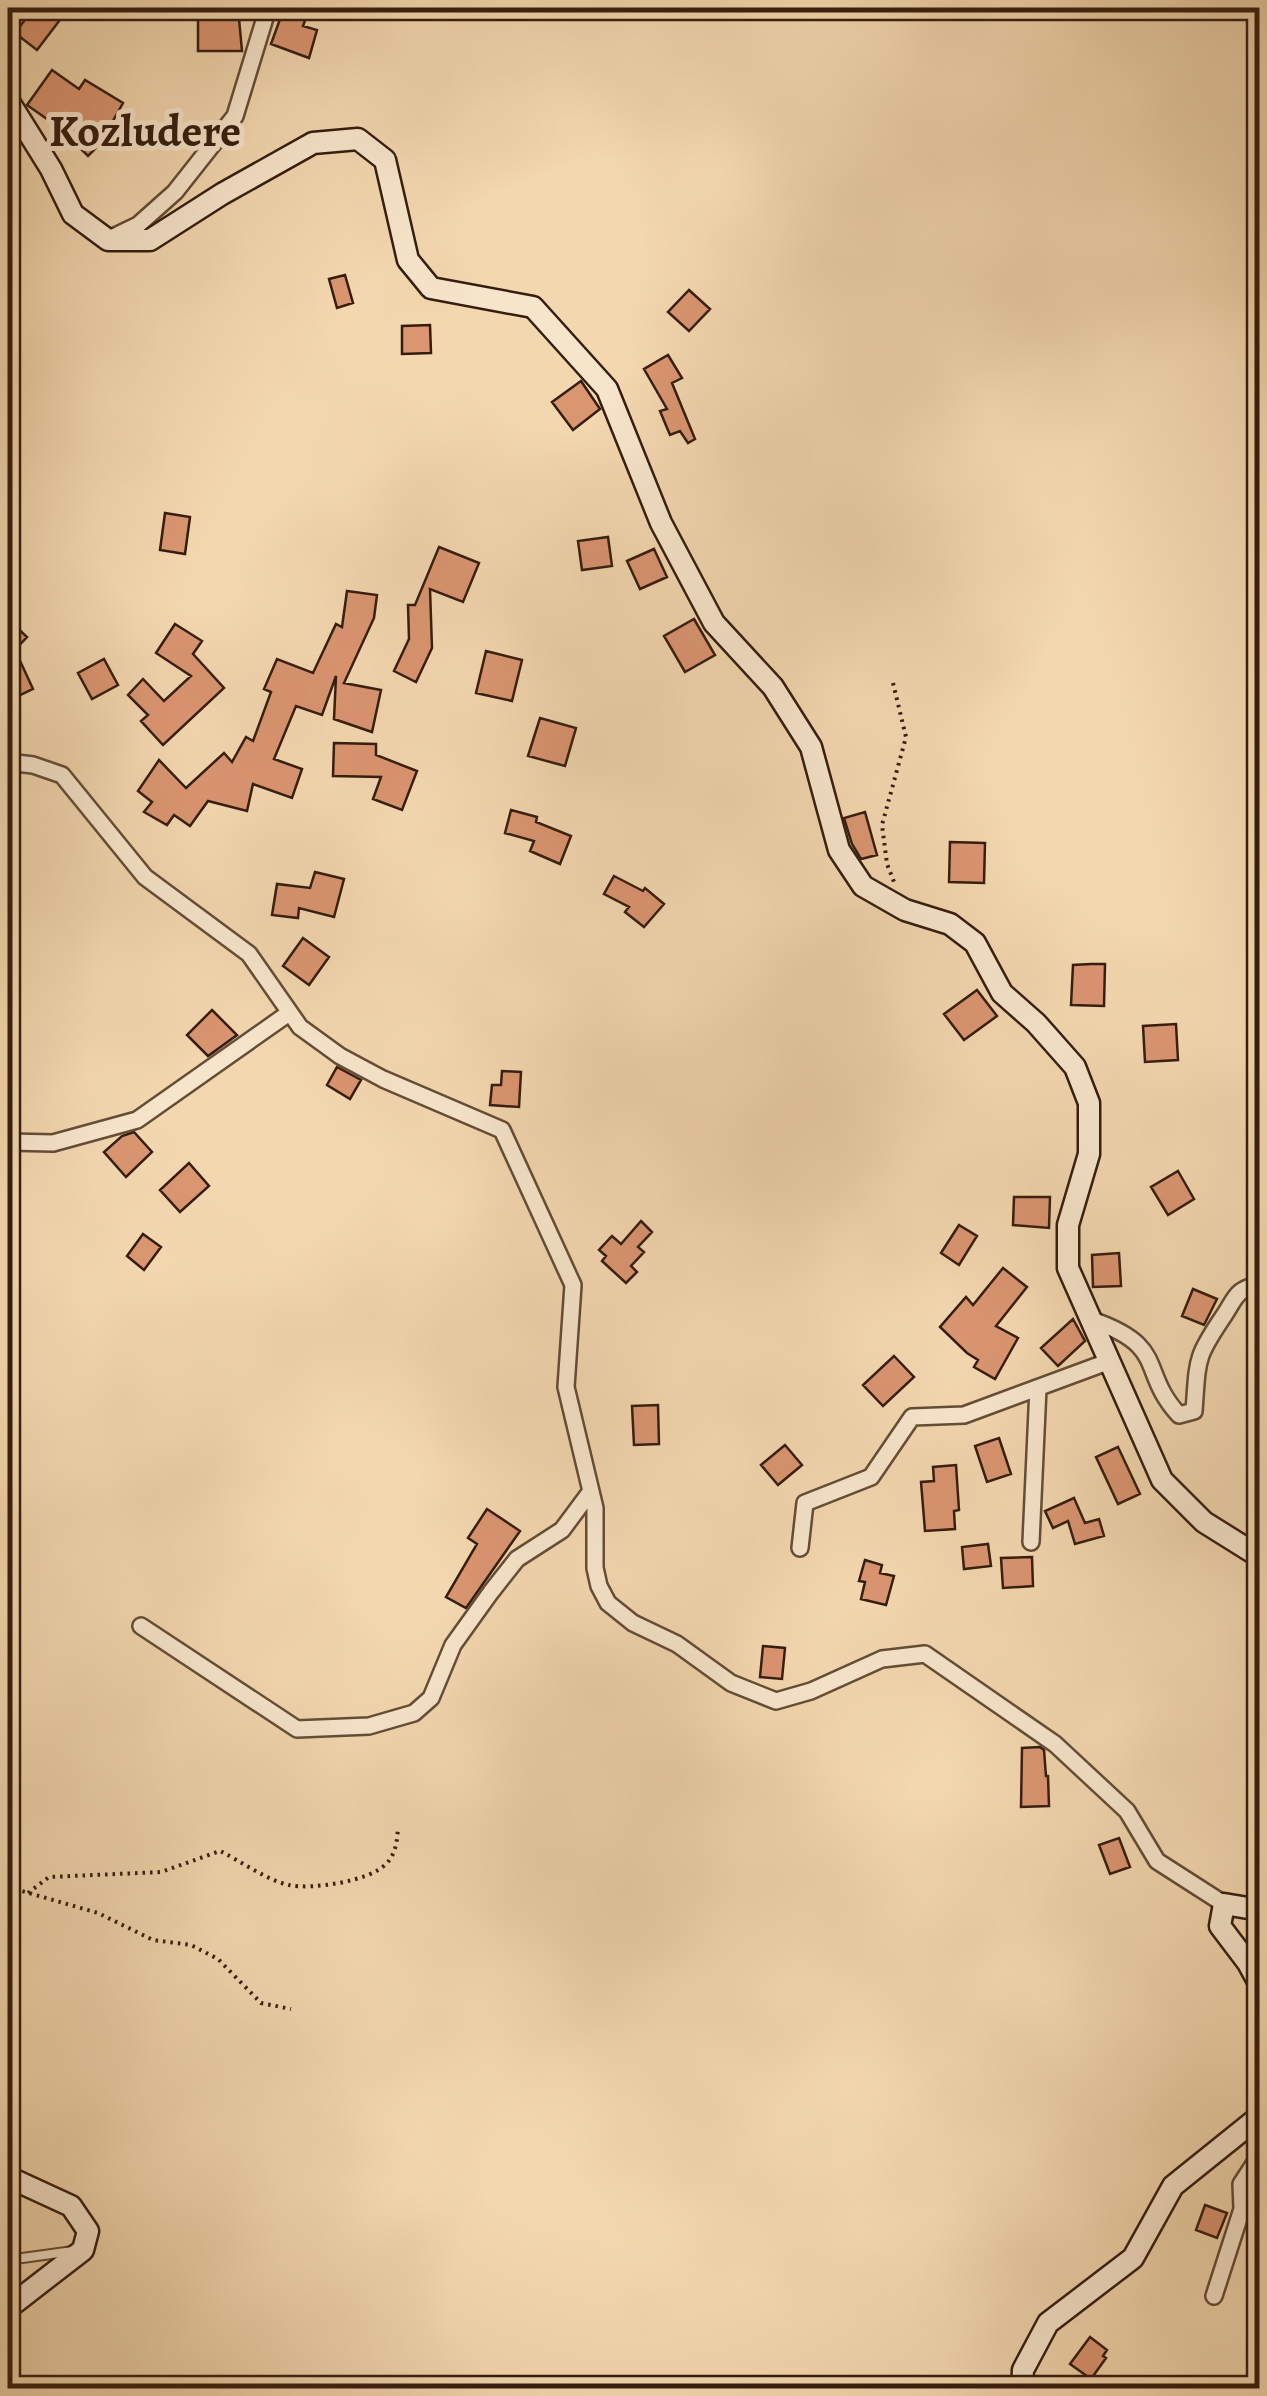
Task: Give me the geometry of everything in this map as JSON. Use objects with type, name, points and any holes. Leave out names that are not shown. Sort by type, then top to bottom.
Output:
[{"type":"street","points":[[108,240],[138,225],[175,192],[234,116],[268,8]]},
{"type":"street","points":[[8,100],[51,169],[73,214],[108,240],[150,240],[313,143],[358,138],[385,160],[408,260],[430,288],[533,307],[607,389],[661,524],[714,623],[773,687],[812,747],[838,850],[863,886],[904,910],[950,924],[974,943],[1002,993],[1036,1023],[1075,1067],[1089,1103],[1089,1154],[1068,1225],[1068,1268],[1162,1480],[1204,1522],[1260,1557]]},
{"type":"street","points":[[8,762],[62,775],[145,877],[249,954],[300,1027],[340,1056],[383,1079],[502,1130],[573,1285],[566,1386],[592,1491],[599,1586],[608,1603],[633,1623],[678,1644],[731,1683],[776,1701],[811,1691],[882,1659],[925,1654],[1056,1744],[1127,1812],[1157,1861],[1224,1904],[1260,1910]]},
{"type":"street","points":[[8,1142],[53,1143],[136,1120],[289,1013]]},
{"type":"street","points":[[1092,1320],[1120,1330],[1140,1343],[1168,1402],[1180,1416],[1194,1411],[1197,1359],[1203,1344],[1237,1292],[1260,1284]]},
{"type":"street","points":[[800,1548],[806,1503],[871,1476],[912,1417],[964,1416],[1110,1361]]},
{"type":"street","points":[[1030,1542],[1038,1388]]},
{"type":"street","points":[[141,1626],[297,1729],[369,1726],[414,1713],[431,1698],[453,1645],[508,1570],[517,1559],[562,1530],[592,1491]]},
{"type":"street","points":[[1224,1904],[1220,1926],[1260,1986]]},
{"type":"street","points":[[1022,2388],[1023,2370],[1048,2322],[1133,2258],[1173,2186],[1260,2116]]},
{"type":"street","points":[[1214,2296],[1242,2209],[1241,2184],[1260,2155]]},
{"type":"street","points":[[8,2178],[72,2206],[88,2231],[83,2250],[8,2308]]},
{"type":"street","points":[[1242,2209],[1260,2222]]},
{"type":"lane","points":[[8,2260],[83,2250]]},
{"type":"path","points":[[893,683],[906,738],[882,825],[887,864],[904,910]]},
{"type":"path","points":[[28,1893],[50,1878],[162,1872],[220,1851],[288,1885],[317,1887],[369,1875],[387,1864],[396,1847],[398,1828]]},
{"type":"path","points":[[8,1887],[98,1913],[153,1940],[191,1945],[218,1959],[261,2003],[291,2010]]},
{"type":"building","points":[[34,8],[69,8],[37,50],[15,33]]},
{"type":"building","points":[[198,8],[238,8],[242,51],[198,51]]},
{"type":"building","points":[[284,8],[307,15],[303,26],[317,30],[309,58],[271,44]]},
{"type":"building","points":[[52,70],[79,89],[85,80],[123,103],[100,144],[88,156],[61,129],[27,105]]},
{"type":"building","points":[[345,275],[353,303],[337,308],[329,279]]},
{"type":"building","points":[[689,290],[710,309],[689,331],[668,312]]},
{"type":"building","points":[[430,325],[431,353],[402,354],[402,326]]},
{"type":"building","points":[[668,355],[682,378],[672,383],[695,439],[688,443],[680,431],[670,435],[660,411],[667,409],[644,369]]},
{"type":"building","points":[[581,381],[600,409],[573,430],[552,402]]},
{"type":"building","points":[[165,513],[190,517],[185,554],[160,550]]},
{"type":"building","points":[[608,537],[612,566],[582,570],[578,541]]},
{"type":"building","points":[[439,547],[479,563],[463,602],[430,589],[432,648],[416,682],[394,671],[409,639],[408,605],[415,605]]},
{"type":"building","points":[[654,549],[667,577],[640,589],[627,561]]},
{"type":"building","points":[[347,591],[377,595],[374,618],[344,683],[381,690],[372,732],[334,719],[336,676],[322,715],[296,706],[274,759],[302,769],[292,798],[253,784],[247,811],[208,801],[190,826],[174,815],[167,825],[144,812],[152,802],[138,791],[159,760],[186,788],[224,753],[232,762],[246,737],[253,741],[271,692],[264,689],[277,659],[313,673],[336,624],[342,627]]},
{"type":"building","points":[[8,619],[27,637],[15,650],[33,689],[8,701]]},
{"type":"building","points":[[694,619],[715,655],[685,672],[664,636]]},
{"type":"building","points":[[175,624],[202,641],[193,654],[224,688],[163,745],[141,721],[148,715],[128,695],[143,679],[164,701],[191,676],[156,653]]},
{"type":"building","points":[[486,651],[522,660],[512,701],[476,693]]},
{"type":"building","points":[[104,659],[118,685],[92,699],[78,673]]},
{"type":"building","points":[[540,718],[576,728],[565,766],[528,756]]},
{"type":"building","points":[[334,743],[376,744],[376,755],[417,771],[402,810],[373,799],[381,777],[333,776]]},
{"type":"building","points":[[511,810],[537,817],[536,822],[571,836],[560,864],[530,851],[534,841],[505,833]]},
{"type":"building","points":[[865,812],[877,855],[861,859],[844,818]]},
{"type":"building","points":[[950,842],[985,843],[984,883],[949,882]]},
{"type":"building","points":[[315,872],[344,879],[334,917],[299,908],[298,918],[272,915],[277,884],[310,888]]},
{"type":"building","points":[[614,876],[643,891],[645,888],[664,904],[644,927],[625,912],[629,907],[604,894]]},
{"type":"building","points":[[303,938],[329,957],[309,985],[283,966]]},
{"type":"building","points":[[1105,964],[1104,1006],[1071,1005],[1073,965]]},
{"type":"building","points":[[977,990],[997,1016],[964,1040],[944,1014]]},
{"type":"building","points":[[212,1010],[237,1035],[208,1056],[187,1035]]},
{"type":"building","points":[[1176,1024],[1178,1060],[1145,1062],[1143,1026]]},
{"type":"building","points":[[337,1067],[361,1080],[350,1099],[327,1085]]},
{"type":"building","points":[[502,1071],[521,1072],[519,1107],[490,1105],[492,1085],[501,1085]]},
{"type":"building","points":[[134,1132],[152,1152],[126,1177],[104,1152],[122,1136]]},
{"type":"building","points":[[189,1163],[209,1186],[180,1212],[160,1190]]},
{"type":"building","points":[[1178,1171],[1194,1199],[1168,1215],[1151,1187]]},
{"type":"building","points":[[1014,1197],[1050,1197],[1049,1228],[1013,1225]]},
{"type":"building","points":[[641,1221],[652,1232],[638,1247],[644,1252],[631,1266],[637,1272],[626,1283],[602,1261],[606,1256],[599,1250],[612,1236],[621,1244]]},
{"type":"building","points":[[959,1225],[977,1236],[959,1265],[941,1253]]},
{"type":"building","points":[[143,1234],[161,1247],[144,1270],[127,1256]]},
{"type":"building","points":[[1119,1253],[1121,1286],[1093,1287],[1092,1255]]},
{"type":"building","points":[[1003,1268],[1027,1287],[996,1326],[1018,1338],[995,1379],[974,1367],[978,1360],[940,1327],[966,1297],[973,1305]]},
{"type":"building","points":[[1193,1289],[1217,1299],[1204,1325],[1182,1316]]},
{"type":"building","points":[[1073,1319],[1085,1341],[1058,1366],[1041,1348]]},
{"type":"building","points":[[894,1356],[914,1377],[883,1406],[863,1385]]},
{"type":"building","points":[[658,1405],[659,1444],[634,1445],[632,1406]]},
{"type":"building","points":[[999,1438],[1011,1474],[987,1482],[975,1446]]},
{"type":"building","points":[[785,1445],[802,1465],[778,1485],[761,1465]]},
{"type":"building","points":[[1118,1447],[1140,1494],[1118,1504],[1096,1457]]},
{"type":"building","points":[[956,1465],[959,1510],[954,1511],[955,1529],[925,1531],[921,1482],[934,1481],[933,1467]]},
{"type":"building","points":[[1074,1498],[1085,1523],[1099,1519],[1104,1536],[1075,1544],[1068,1521],[1053,1528],[1045,1511]]},
{"type":"building","points":[[487,1509],[520,1531],[466,1608],[446,1597],[477,1544],[468,1538]]},
{"type":"building","points":[[988,1544],[991,1566],[964,1569],[962,1547]]},
{"type":"building","points":[[1032,1557],[1033,1586],[1003,1588],[1001,1558]]},
{"type":"building","points":[[865,1560],[882,1565],[880,1573],[894,1576],[886,1605],[861,1599],[865,1582],[859,1581]]},
{"type":"building","points":[[763,1646],[785,1648],[782,1679],[760,1677]]},
{"type":"building","points":[[1022,1748],[1044,1750],[1048,1776],[1049,1806],[1021,1807]]},
{"type":"building","points":[[1119,1838],[1130,1867],[1110,1874],[1099,1845]]},
{"type":"building","points":[[1205,2205],[1227,2213],[1217,2238],[1196,2230]]},
{"type":"building","points":[[1090,2337],[1107,2350],[1091,2379],[1070,2364]]},
{"type":"district","name":"Kozludere","points":[[145,131]]}]
